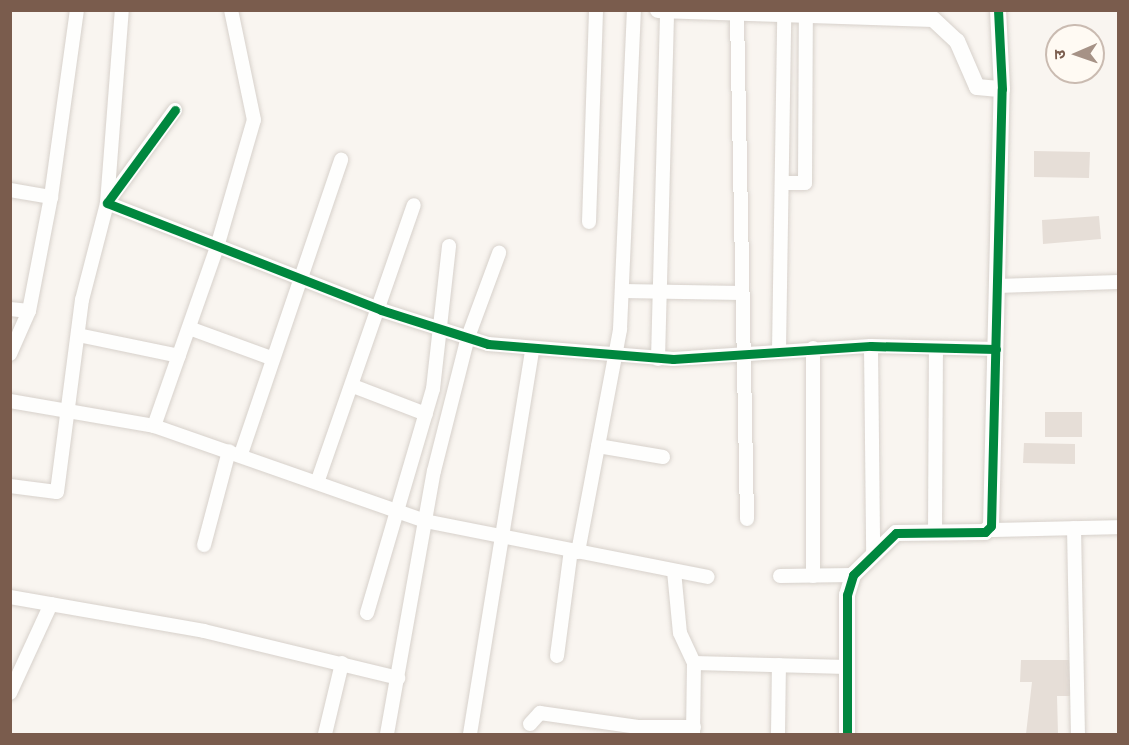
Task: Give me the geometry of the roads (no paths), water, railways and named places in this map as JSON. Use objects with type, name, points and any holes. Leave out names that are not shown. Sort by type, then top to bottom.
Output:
[{"type":"street","points":[[10,354],[29,311],[51,196],[76,10]]},
{"type":"street","points":[[10,486],[57,492],[71,411],[85,286],[107,203],[122,10]]},
{"type":"street","points":[[154,426],[217,247],[255,112],[231,10]]},
{"type":"street","points":[[589,222],[596,10]]},
{"type":"street","points":[[557,656],[575,551],[616,357],[623,291],[634,10]]},
{"type":"street","points":[[990,530],[1002,89],[998,10]]},
{"type":"street","points":[[658,359],[662,11],[784,17],[841,14],[909,15],[939,21],[960,46],[977,87],[1002,89]]},
{"type":"street","points":[[737,15],[747,519]]},
{"type":"street","points":[[779,350],[784,17]]},
{"type":"street","points":[[783,183],[805,183],[806,17]]},
{"type":"street","points":[[107,203],[175,111]]},
{"type":"street","points":[[204,545],[235,452],[341,160]]},
{"type":"street","points":[[10,190],[51,196]]},
{"type":"street","points":[[107,203],[381,310],[468,337],[532,352],[658,359],[871,346],[996,349]]},
{"type":"street","points":[[318,480],[381,310],[414,205]]},
{"type":"street","points":[[367,613],[426,414],[440,328],[449,246]]},
{"type":"street","points":[[387,735],[425,520],[468,337],[499,253]]},
{"type":"street","points":[[997,286],[1119,282]]},
{"type":"street","points":[[623,291],[741,293]]},
{"type":"street","points":[[10,309],[29,311]]},
{"type":"street","points":[[189,328],[271,358]]},
{"type":"street","points":[[78,335],[179,356]]},
{"type":"street","points":[[871,346],[873,553]]},
{"type":"street","points":[[813,348],[813,576]]},
{"type":"street","points":[[935,531],[936,348]]},
{"type":"street","points":[[470,735],[532,352]]},
{"type":"street","points":[[353,386],[426,414]]},
{"type":"street","points":[[10,401],[154,426],[318,480],[425,520],[708,576]]},
{"type":"street","points":[[598,446],[663,457]]},
{"type":"street","points":[[847,735],[847,595],[853,575],[896,533],[1119,527]]},
{"type":"street","points":[[1074,528],[1078,735]]},
{"type":"street","points":[[530,724],[540,713],[638,727],[693,731],[694,663],[680,633],[674,571]]},
{"type":"street","points":[[780,576],[853,575]]},
{"type":"street","points":[[10,597],[342,663],[398,678]]},
{"type":"street","points":[[10,693],[51,604]]},
{"type":"street","points":[[325,735],[342,663]]},
{"type":"street","points":[[694,663],[847,667]]},
{"type":"street","points":[[778,665],[778,735]]}]
